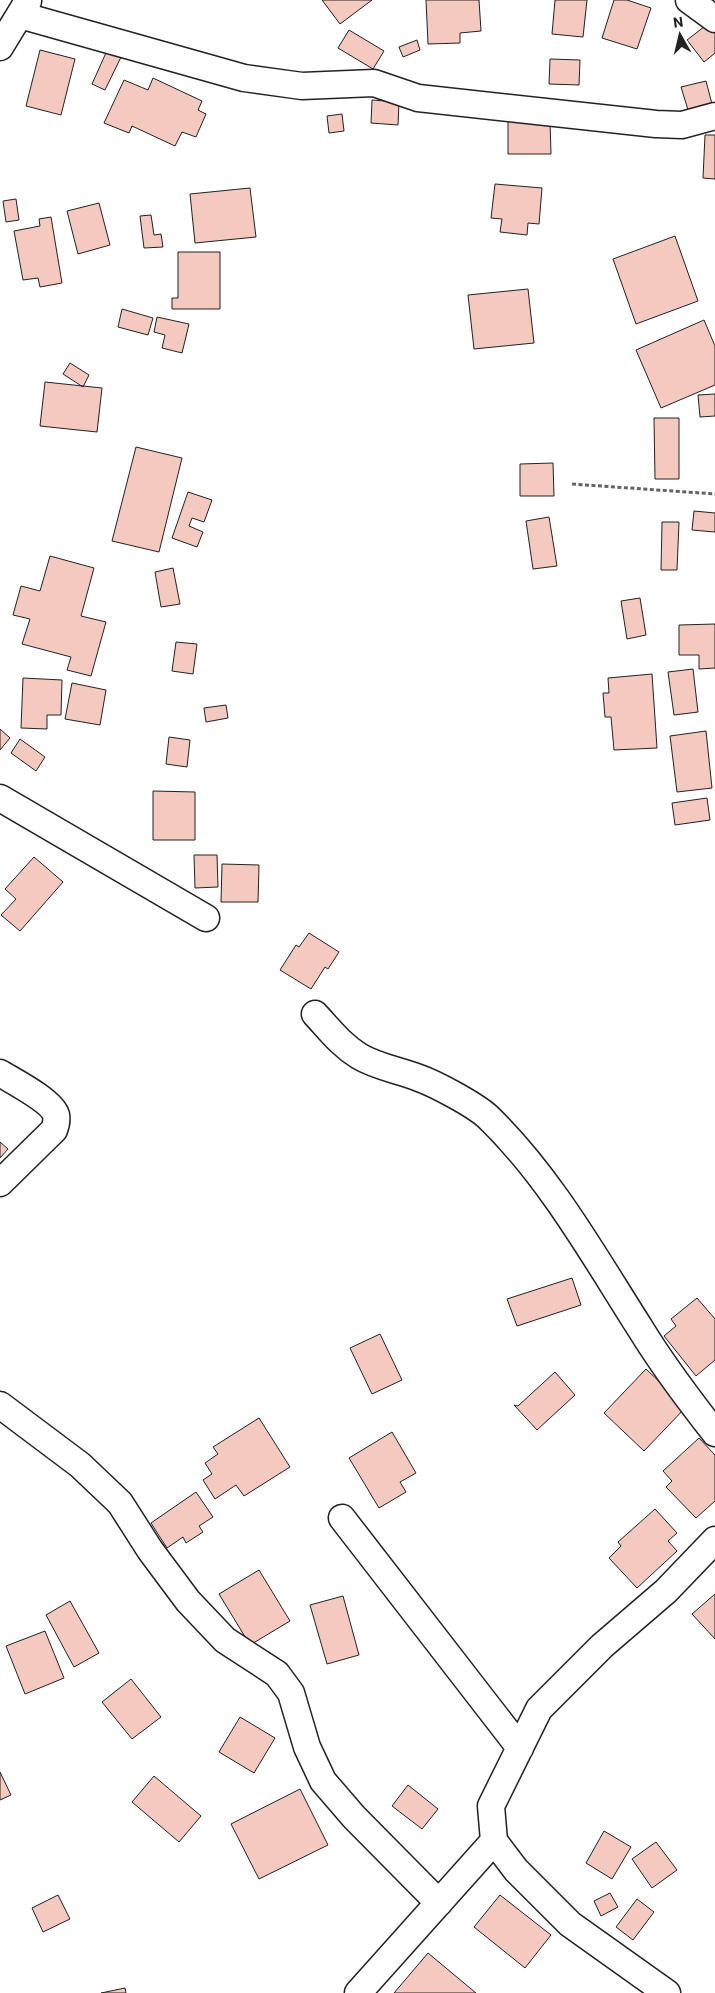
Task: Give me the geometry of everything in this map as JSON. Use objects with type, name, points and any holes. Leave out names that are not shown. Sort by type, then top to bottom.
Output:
[{"type":"street","points":[[689,0],[715,20]]},
{"type":"street","points":[[0,47],[24,8],[244,78],[302,86],[374,83],[418,98],[656,124],[682,125],[715,116]]},
{"type":"street","points":[[0,798],[206,918]]},
{"type":"street","points":[[315,1014],[340,1042],[359,1056],[420,1078],[454,1096],[485,1114],[516,1144],[591,1250],[641,1331],[715,1433]]},
{"type":"street","points":[[0,1072],[48,1104],[56,1115],[56,1122],[54,1130],[0,1183]]},
{"type":"street","points":[[0,1405],[80,1465],[120,1503],[150,1550],[188,1600],[225,1640],[277,1674],[291,1693],[307,1747],[324,1781],[354,1817],[439,1902]]},
{"type":"street","points":[[342,1518],[520,1748]]},
{"type":"street","points":[[649,1988],[570,1924],[516,1870],[494,1841],[490,1806],[539,1708],[602,1646],[666,1592],[715,1540]]},
{"type":"street","points":[[358,1993],[494,1841]]},
{"type":"path","points":[[572,484],[715,494]]},
{"type":"building","points":[[322,0],[372,0],[340,24]]},
{"type":"building","points":[[426,0],[479,0],[481,31],[460,33],[460,43],[428,44]]},
{"type":"building","points":[[555,0],[587,0],[583,37],[552,34]]},
{"type":"building","points":[[614,0],[627,0],[651,8],[637,49],[602,38]]},
{"type":"building","points":[[709,23],[715,30],[715,53],[704,62],[687,40]]},
{"type":"building","points":[[349,30],[384,51],[373,69],[338,48]]},
{"type":"building","points":[[417,40],[420,50],[403,57],[399,47]]},
{"type":"building","points":[[109,46],[123,53],[105,90],[92,84]]},
{"type":"building","points":[[40,50],[75,59],[61,115],[26,106]]},
{"type":"building","points":[[550,59],[580,60],[579,85],[549,84]]},
{"type":"building","points":[[153,78],[202,101],[198,110],[206,114],[196,137],[182,132],[175,146],[132,126],[129,133],[104,123],[124,80],[148,90]]},
{"type":"building","points":[[706,81],[712,104],[688,110],[681,87]]},
{"type":"building","points":[[372,100],[399,102],[398,125],[371,123]]},
{"type":"building","points":[[342,114],[344,131],[329,133],[327,116]]},
{"type":"building","points":[[508,121],[550,121],[551,154],[508,154]]},
{"type":"building","points":[[705,135],[715,135],[715,179],[703,178]]},
{"type":"building","points":[[495,184],[542,188],[539,224],[528,223],[527,235],[500,232],[502,219],[491,218]]},
{"type":"building","points":[[250,188],[256,237],[195,243],[190,194]]},
{"type":"building","points":[[16,199],[19,220],[6,222],[3,201]]},
{"type":"building","points":[[99,203],[110,245],[78,254],[67,211]]},
{"type":"building","points":[[151,215],[154,235],[161,234],[163,247],[144,248],[140,216]]},
{"type":"building","points":[[51,217],[62,283],[40,287],[38,278],[23,280],[14,231],[40,226],[39,219]]},
{"type":"building","points":[[675,236],[698,301],[636,324],[613,259]]},
{"type":"building","points":[[178,252],[220,252],[220,309],[172,309],[172,298],[178,298]]},
{"type":"building","points":[[528,289],[534,343],[474,349],[468,295]]},
{"type":"building","points":[[122,309],[153,318],[148,335],[118,327]]},
{"type":"building","points":[[157,317],[189,324],[182,353],[162,348],[165,335],[154,332]]},
{"type":"building","points":[[704,320],[715,346],[715,385],[661,408],[636,350]]},
{"type":"building","points":[[70,363],[89,375],[83,387],[63,374]]},
{"type":"building","points":[[45,382],[102,388],[97,432],[40,426]]},
{"type":"building","points":[[715,394],[715,416],[700,417],[698,395]]},
{"type":"building","points":[[654,418],[679,418],[679,479],[655,479]]},
{"type":"building","points":[[136,447],[182,458],[159,552],[112,541]]},
{"type":"building","points":[[553,463],[554,496],[520,496],[520,464]]},
{"type":"building","points":[[188,492],[212,500],[204,522],[192,518],[189,526],[203,532],[197,547],[172,538]]},
{"type":"building","points":[[694,511],[715,513],[715,532],[692,530]]},
{"type":"building","points":[[549,517],[557,566],[533,569],[526,521]]},
{"type":"building","points":[[662,522],[679,522],[677,570],[661,570]]},
{"type":"building","points":[[50,556],[94,568],[81,616],[106,622],[91,676],[67,670],[71,657],[22,644],[30,619],[13,615],[21,586],[40,591]]},
{"type":"building","points":[[173,568],[180,604],[161,607],[155,572]]},
{"type":"building","points":[[640,598],[646,635],[627,639],[621,601]]},
{"type":"building","points":[[715,624],[715,668],[699,669],[699,655],[679,655],[679,625]]},
{"type":"building","points":[[176,642],[197,644],[193,674],[172,671]]},
{"type":"building","points":[[693,669],[698,712],[674,715],[668,672]]},
{"type":"building","points":[[652,674],[657,748],[614,750],[611,717],[605,717],[603,693],[609,693],[608,678]]},
{"type":"building","points":[[23,678],[62,680],[61,715],[47,715],[47,729],[21,728]]},
{"type":"building","points":[[72,683],[106,690],[100,725],[65,719]]},
{"type":"building","points":[[226,705],[228,718],[206,722],[204,708]]},
{"type":"building","points":[[0,729],[10,738],[0,750]]},
{"type":"building","points":[[706,731],[712,788],[677,792],[670,736]]},
{"type":"building","points":[[169,737],[190,740],[187,767],[166,764]]},
{"type":"building","points":[[20,739],[45,757],[36,771],[11,753]]},
{"type":"building","points":[[153,791],[195,792],[195,840],[153,840]]},
{"type":"building","points":[[707,798],[710,820],[675,825],[672,803]]},
{"type":"building","points":[[194,855],[217,855],[218,887],[195,888]]},
{"type":"building","points":[[34,857],[63,882],[20,931],[1,915],[16,899],[5,889]]},
{"type":"building","points":[[222,864],[259,865],[258,902],[221,902]]},
{"type":"building","points":[[309,933],[339,952],[328,969],[325,967],[311,989],[280,970],[296,945],[299,947]]},
{"type":"building","points":[[0,1142],[8,1149],[0,1158]]},
{"type":"building","points":[[572,1278],[581,1305],[517,1326],[507,1299]]},
{"type":"building","points":[[697,1298],[715,1319],[715,1360],[696,1376],[664,1336],[676,1326],[671,1319]]},
{"type":"building","points":[[380,1334],[402,1380],[372,1394],[350,1348]]},
{"type":"building","points":[[646,1369],[686,1407],[644,1451],[604,1413]]},
{"type":"building","points":[[555,1372],[575,1395],[537,1430],[514,1405],[518,1406]]},
{"type":"building","points":[[259,1418],[290,1467],[244,1496],[236,1485],[215,1499],[203,1480],[212,1474],[205,1463],[218,1454],[213,1447]]},
{"type":"building","points":[[392,1432],[416,1473],[400,1482],[406,1492],[379,1508],[349,1458]]},
{"type":"building","points":[[699,1438],[715,1455],[715,1501],[696,1518],[666,1487],[672,1481],[663,1471]]},
{"type":"building","points":[[196,1492],[213,1517],[199,1526],[203,1532],[186,1543],[183,1537],[167,1548],[151,1523]]},
{"type":"building","points":[[655,1509],[677,1533],[668,1541],[677,1551],[637,1588],[609,1558],[621,1546],[618,1542]]},
{"type":"building","points":[[259,1570],[290,1621],[250,1645],[219,1594]]},
{"type":"building","points":[[715,1594],[715,1639],[692,1614]]},
{"type":"building","points":[[343,1596],[359,1655],[327,1664],[310,1605]]},
{"type":"building","points":[[70,1601],[99,1653],[74,1667],[46,1615]]},
{"type":"building","points":[[45,1631],[64,1678],[25,1694],[6,1646]]},
{"type":"building","points":[[131,1679],[161,1717],[132,1739],[102,1702]]},
{"type":"building","points":[[240,1717],[275,1738],[254,1773],[219,1752]]},
{"type":"building","points":[[0,1772],[11,1795],[0,1800]]},
{"type":"building","points":[[154,1776],[201,1816],[179,1842],[132,1802]]},
{"type":"building","points":[[408,1785],[438,1809],[422,1829],[392,1806]]},
{"type":"building","points":[[300,1789],[328,1845],[259,1879],[231,1824]]},
{"type":"building","points":[[604,1831],[631,1847],[612,1879],[586,1863]]},
{"type":"building","points":[[656,1842],[677,1870],[652,1888],[632,1859]]},
{"type":"building","points":[[610,1893],[618,1907],[601,1916],[594,1901]]},
{"type":"building","points":[[58,1895],[70,1919],[43,1932],[32,1908]]},
{"type":"building","points":[[500,1895],[551,1935],[525,1968],[474,1927]]},
{"type":"building","points":[[637,1899],[654,1912],[633,1940],[616,1927]]},
{"type":"building","points":[[428,1953],[476,1993],[394,1993]]},
{"type":"building","points":[[125,1988],[126,1993],[101,1993]]}]
